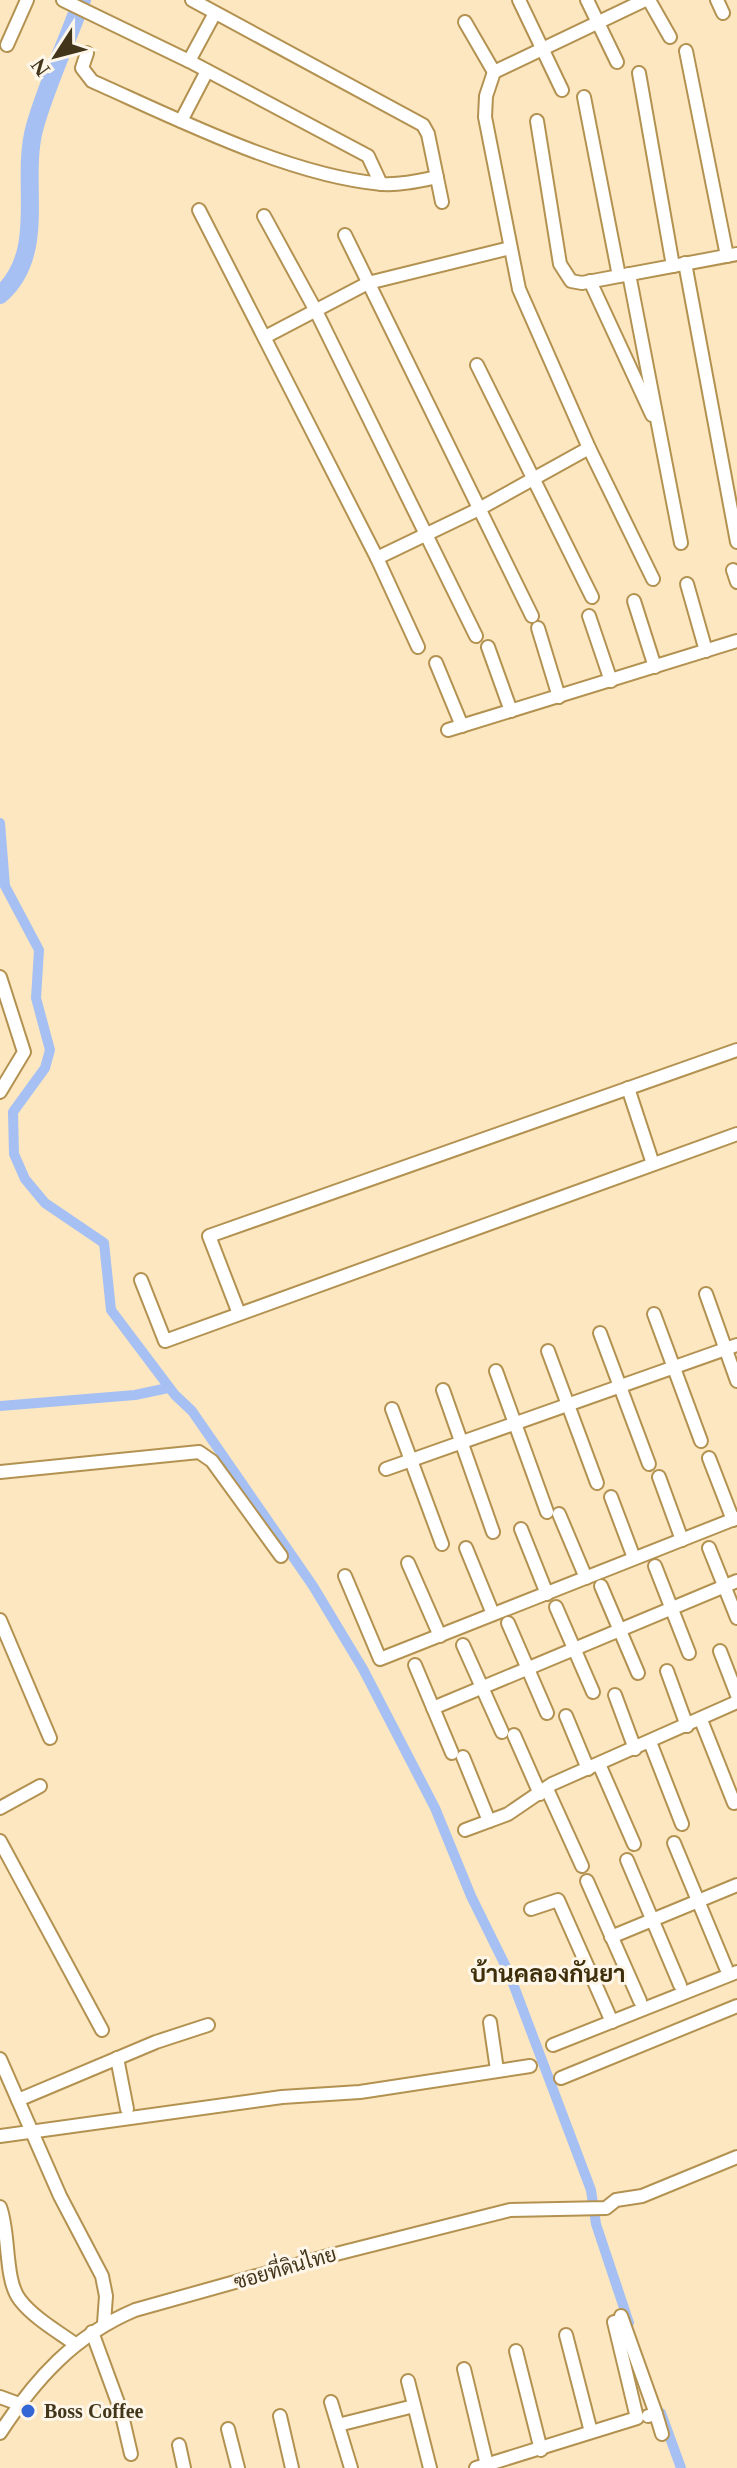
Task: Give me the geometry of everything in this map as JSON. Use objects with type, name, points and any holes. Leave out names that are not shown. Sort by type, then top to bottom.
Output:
[{"type":"street","points":[[7,45],[27,0]]},
{"type":"street","points":[[63,0],[189,61],[368,156],[381,184]]},
{"type":"street","points":[[192,0],[423,125],[442,202]]},
{"type":"street","points":[[519,0],[562,90]]},
{"type":"street","points":[[587,0],[617,62]]},
{"type":"street","points":[[494,72],[647,0],[670,37]]},
{"type":"street","points":[[717,0],[723,13]]},
{"type":"street","points":[[189,61],[215,13]]},
{"type":"street","points":[[465,22],[494,72],[484,106],[510,248],[529,314],[589,448],[653,579]]},
{"type":"street","points":[[537,121],[560,264],[571,281],[590,281],[732,255],[686,51]]},
{"type":"street","points":[[87,53],[82,68],[85,76],[181,121],[296,163],[381,184],[437,177]]},
{"type":"street","points":[[181,121],[207,71]]},
{"type":"street","points":[[639,73],[737,542]]},
{"type":"street","points":[[584,97],[660,433],[681,543]]},
{"type":"street","points":[[199,210],[377,558],[418,647]]},
{"type":"street","points":[[264,216],[316,311],[476,636]]},
{"type":"street","points":[[345,235],[535,622],[559,697]]},
{"type":"street","points":[[265,337],[368,283],[510,248]]},
{"type":"street","points":[[590,281],[660,433]]},
{"type":"street","points":[[477,365],[592,597]]},
{"type":"street","points":[[377,558],[479,509],[589,448]]},
{"type":"street","points":[[687,584],[706,651]]},
{"type":"street","points":[[634,601],[655,667]]},
{"type":"street","points":[[589,616],[611,681]]},
{"type":"street","points":[[448,730],[737,641]]},
{"type":"street","points":[[488,647],[511,711]]},
{"type":"street","points":[[436,663],[462,726]]},
{"type":"street","points":[[0,977],[24,1052],[0,1092]]},
{"type":"street","points":[[238,1311],[209,1236],[737,1050]]},
{"type":"street","points":[[628,1088],[653,1164]]},
{"type":"street","points":[[141,1280],[165,1341],[238,1311],[737,1134]]},
{"type":"street","points":[[706,1294],[731,1348],[737,1381]]},
{"type":"street","points":[[654,1314],[701,1441]]},
{"type":"street","points":[[600,1333],[649,1464]]},
{"type":"street","points":[[386,1469],[731,1348]]},
{"type":"street","points":[[548,1351],[597,1483]]},
{"type":"street","points":[[496,1371],[514,1424],[586,1578]]},
{"type":"street","points":[[443,1390],[493,1532]]},
{"type":"street","points":[[392,1409],[442,1544]]},
{"type":"street","points":[[0,1472],[199,1452],[212,1461],[281,1556]]},
{"type":"street","points":[[345,1576],[380,1659],[735,1519],[709,1458]]},
{"type":"street","points":[[659,1477],[682,1540]]},
{"type":"street","points":[[611,1497],[634,1558]]},
{"type":"street","points":[[521,1529],[547,1594]]},
{"type":"street","points":[[466,1548],[493,1614]]},
{"type":"street","points":[[709,1548],[737,1618]]},
{"type":"street","points":[[408,1563],[440,1636]]},
{"type":"street","points":[[655,1566],[689,1653]]},
{"type":"street","points":[[433,1708],[737,1581]]},
{"type":"street","points":[[601,1586],[638,1673]]},
{"type":"street","points":[[556,1607],[593,1692]]},
{"type":"street","points":[[0,1620],[50,1738]]},
{"type":"street","points":[[508,1623],[547,1713]]},
{"type":"street","points":[[463,1645],[481,1686],[582,1866]]},
{"type":"street","points":[[720,1651],[737,1695]]},
{"type":"street","points":[[415,1665],[489,1821]]},
{"type":"street","points":[[667,1671],[687,1726]]},
{"type":"street","points":[[615,1695],[635,1749]]},
{"type":"street","points":[[465,1830],[508,1814],[593,1767],[737,1702]]},
{"type":"street","points":[[566,1716],[634,1844]]},
{"type":"street","points":[[701,1720],[734,1803]]},
{"type":"street","points":[[650,1742],[682,1824]]},
{"type":"street","points":[[0,1808],[40,1786]]},
{"type":"street","points":[[0,1841],[102,2030]]},
{"type":"street","points":[[553,2045],[732,1970],[697,1901],[674,1843]]},
{"type":"street","points":[[627,1860],[680,1985]]},
{"type":"street","points":[[587,1881],[640,2001]]},
{"type":"street","points":[[611,1937],[737,1885]]},
{"type":"street","points":[[531,1909],[558,1900],[612,2022]]},
{"type":"street","points":[[561,2078],[737,2006]]},
{"type":"street","points":[[490,2022],[497,2070]]},
{"type":"street","points":[[18,2100],[117,2058],[208,2025]]},
{"type":"street","points":[[117,2058],[127,2109]]},
{"type":"street","points":[[0,2059],[32,2133],[102,2276],[106,2296],[104,2323]]},
{"type":"street","points":[[0,2136],[530,2066]]},
{"type":"street","name":"ซอยที่ดินไทย","points":[[0,2433],[37,2378],[104,2323],[135,2310],[498,2213],[540,2208],[606,2208],[616,2200],[642,2196],[737,2157]]},
{"type":"street","points":[[0,2207],[7,2228],[12,2285],[18,2299],[75,2344]]},
{"type":"street","points":[[637,2418],[618,2319],[662,2434]]},
{"type":"street","points":[[92,2332],[121,2411],[131,2454]]},
{"type":"street","points":[[566,2335],[591,2432]]},
{"type":"street","points":[[516,2351],[541,2450]]},
{"type":"street","points":[[464,2369],[481,2466],[656,2414]]},
{"type":"street","points":[[408,2381],[430,2468]]},
{"type":"street","points":[[0,2397],[19,2404]]},
{"type":"street","points":[[331,2402],[351,2468]]},
{"type":"street","points":[[338,2425],[414,2406]]},
{"type":"street","points":[[280,2416],[292,2468]]},
{"type":"street","points":[[228,2429],[238,2468]]},
{"type":"street","points":[[179,2445],[184,2468]]},
{"type":"waterway","points":[[0,295],[15,278],[24,258],[30,215],[31,147],[35,126],[82,0]]},
{"type":"waterway","points":[[0,823],[5,886],[39,950],[36,998],[50,1050],[45,1068],[13,1112],[14,1154],[25,1179],[45,1203],[104,1243],[111,1310],[175,1395],[192,1411],[313,1586],[363,1669],[435,1808],[471,1896],[509,1973],[591,2190],[596,2224],[629,2323]]},
{"type":"waterway","points":[[0,1406],[135,1395],[168,1388]]},
{"type":"waterway","points":[[661,2413],[681,2468]]},
{"type":"place","name":"Boss Coffee","points":[[28,2411]]},
{"type":"district","name":"บ้านคลองกันยา","points":[[548,1974]]}]
